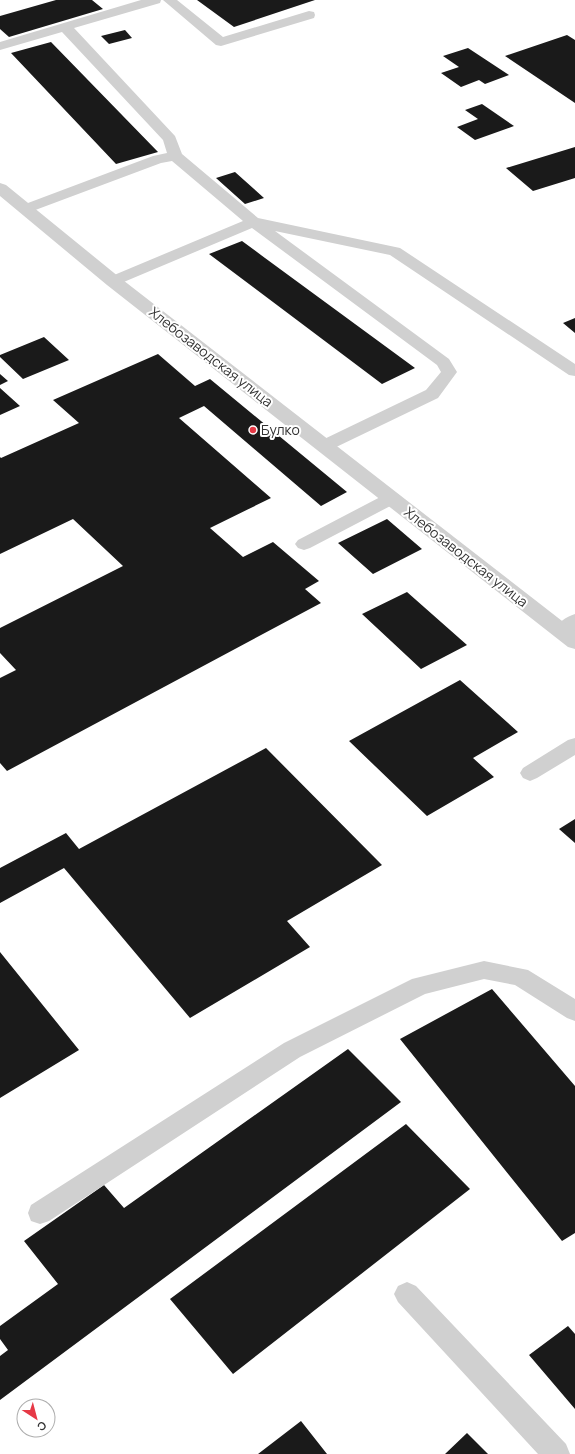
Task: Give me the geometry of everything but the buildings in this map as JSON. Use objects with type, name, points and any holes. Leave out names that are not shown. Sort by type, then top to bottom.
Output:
[{"type":"street","name":"Хлебозаводская улица","points":[[0,188],[113,281],[324,446],[571,632]]},
{"type":"lane","points":[[0,46],[155,0]]},
{"type":"lane","points":[[169,0],[221,42],[309,14]]},
{"type":"lane","points":[[65,26],[170,139],[175,156],[253,222],[443,362],[450,372],[432,394],[324,446]]},
{"type":"lane","points":[[25,209],[158,159],[175,156]]},
{"type":"lane","points":[[113,281],[253,222],[395,251],[575,371]]},
{"type":"lane","points":[[304,544],[392,498]]},
{"type":"lane","points":[[530,773],[575,745]]},
{"type":"lane","points":[[40,1214],[292,1050],[420,986],[484,970],[520,977],[575,1011]]},
{"type":"lane","points":[[407,1294],[556,1454]]},
{"type":"place","name":"Булко","points":[[253,430]]}]
